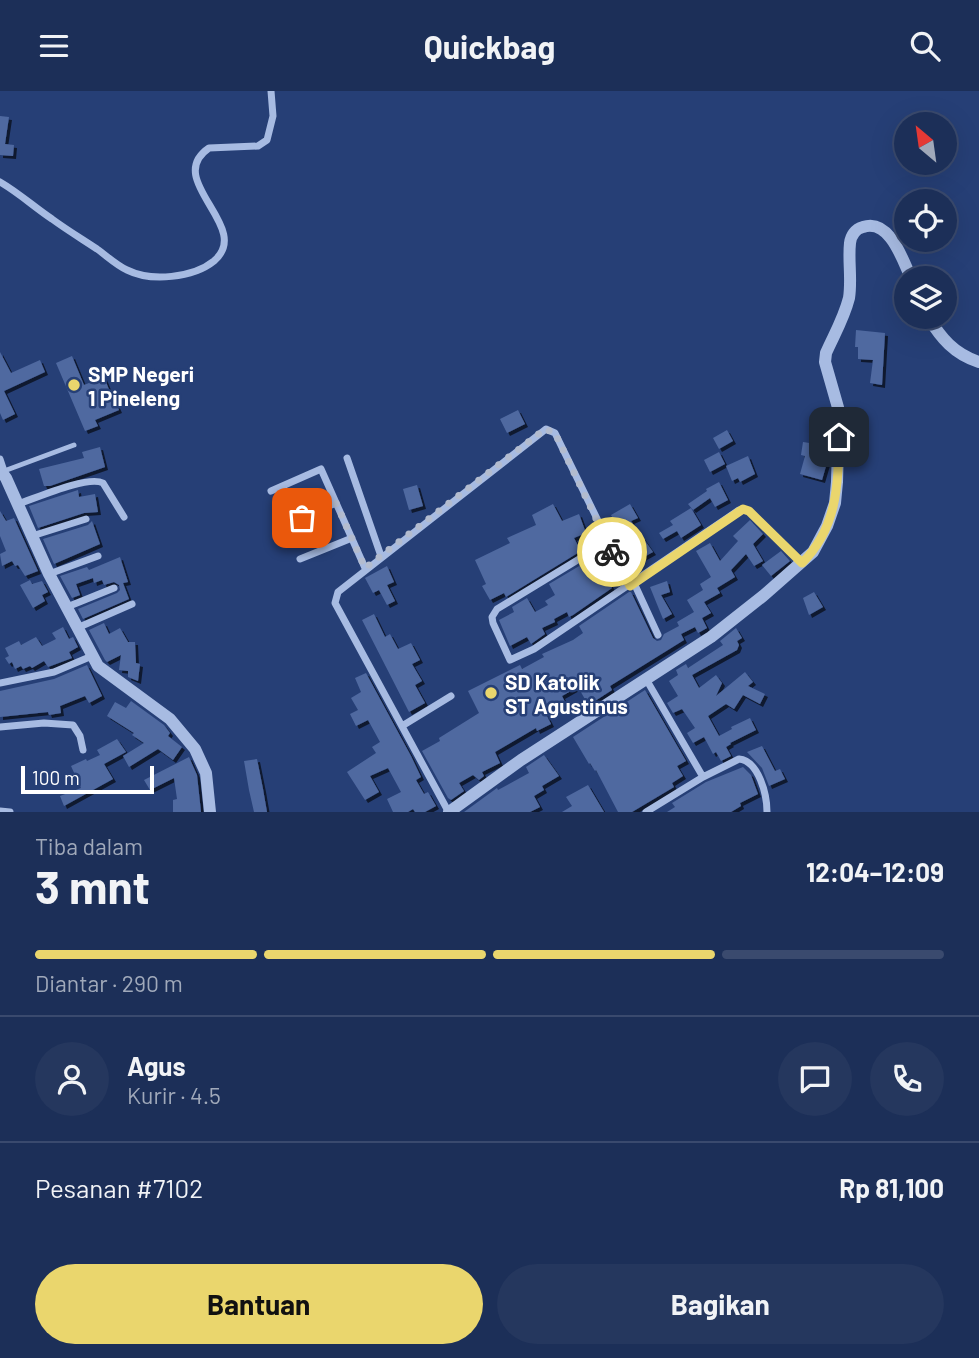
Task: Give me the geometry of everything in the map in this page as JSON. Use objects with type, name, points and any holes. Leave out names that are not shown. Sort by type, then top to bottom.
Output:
[{"type":"street","points":[[0,182],[124,269],[152,277],[180,275],[197,270],[220,255],[223,243],[219,220],[195,178],[196,162],[209,148],[257,146],[267,140],[273,116],[271,91]]},
{"type":"street","points":[[659,635],[607,542],[555,433],[545,429],[365,568],[338,592],[335,603],[448,812],[540,747],[711,638],[802,563],[820,542],[835,503],[838,482],[839,411],[825,362],[826,353],[848,302],[851,287],[850,243],[858,229],[873,226],[888,236],[905,266]]},
{"type":"street","points":[[936,329],[956,352],[979,362]]},
{"type":"street","points":[[347,458],[382,556]]},
{"type":"street","points":[[0,459],[49,574],[92,656],[103,672],[170,719],[195,749],[206,773],[210,812]]},
{"type":"street","points":[[271,491],[321,469],[365,568]]},
{"type":"street","points":[[18,504],[96,480],[103,483],[124,517]]},
{"type":"street","points":[[284,525],[336,503]]},
{"type":"street","points":[[607,542],[497,608],[492,617],[493,623],[509,659],[534,649],[743,509],[749,511],[802,563]]},
{"type":"street","points":[[33,536],[86,519]]},
{"type":"street","points":[[300,559],[352,538]]},
{"type":"street","points":[[49,574],[98,555]]},
{"type":"street","points":[[66,607],[114,588]]},
{"type":"street","points":[[77,628],[132,604]]},
{"type":"street","points":[[0,683],[47,674],[92,656]]},
{"type":"street","points":[[646,679],[703,777]]},
{"type":"street","points":[[402,726],[451,696]]},
{"type":"street","points":[[0,727],[44,723],[73,725],[80,736],[83,750]]},
{"type":"street","points":[[646,812],[703,777],[739,759],[749,763],[763,787],[768,812]]},
{"type":"street","points":[[0,811],[10,812]]},
{"type":"lane","points":[[4,473],[74,445]]},
{"type":"building","points":[[0,116],[9,117],[5,144],[14,145],[13,156],[0,155]]},
{"type":"building","points":[[856,330],[885,333],[882,385],[870,383],[873,360],[858,359],[858,347],[855,347]]},
{"type":"building","points":[[0,352],[11,373],[40,360],[45,372],[4,391],[15,414],[3,420],[0,413]]},
{"type":"building","points":[[72,356],[84,385],[104,377],[110,392],[116,389],[120,399],[115,401],[119,410],[95,420],[98,426],[85,431],[56,363]]},
{"type":"building","points":[[518,410],[525,424],[507,433],[500,419]]},
{"type":"building","points":[[727,430],[733,441],[719,449],[713,438]]},
{"type":"building","points":[[817,441],[829,443],[829,456],[822,480],[800,474],[805,456],[801,455],[803,442],[816,444]]},
{"type":"building","points":[[100,447],[105,467],[44,486],[39,469],[84,458],[82,452]]},
{"type":"building","points":[[719,452],[725,464],[710,472],[704,460]]},
{"type":"building","points":[[748,456],[755,474],[740,482],[738,478],[732,481],[726,466]]},
{"type":"building","points":[[719,482],[728,500],[715,507],[710,498],[693,510],[688,504]]},
{"type":"building","points":[[417,485],[423,506],[409,510],[403,489]]},
{"type":"building","points":[[78,490],[79,497],[95,494],[98,512],[84,513],[38,528],[29,506]]},
{"type":"building","points":[[553,504],[562,521],[579,514],[586,533],[574,538],[581,551],[506,597],[504,593],[490,600],[482,586],[486,584],[475,560],[510,543],[507,538],[536,525],[532,515]]},
{"type":"building","points":[[630,504],[638,518],[631,521],[653,552],[633,563],[630,557],[626,560],[613,538],[621,533],[611,515]]},
{"type":"building","points":[[691,508],[701,525],[681,538],[677,531],[663,539],[659,533],[673,525],[670,521]]},
{"type":"building","points":[[0,511],[6,521],[14,518],[38,571],[25,576],[12,561],[2,566],[0,554],[6,551],[0,536]]},
{"type":"building","points":[[750,520],[763,534],[753,544],[763,561],[754,566],[746,554],[731,570],[735,577],[717,588],[720,593],[704,602],[711,613],[702,618],[707,628],[698,633],[695,627],[681,634],[684,640],[610,686],[612,690],[578,712],[576,707],[586,701],[578,687],[562,696],[567,706],[547,716],[551,724],[537,731],[536,728],[495,752],[500,763],[482,772],[484,776],[479,780],[473,775],[459,783],[464,791],[451,800],[448,798],[422,751],[479,713],[468,691],[520,665],[522,669],[544,657],[542,654],[573,640],[583,633],[579,626],[629,592],[653,638],[661,640],[664,634],[679,626],[677,622],[694,612],[687,600],[703,590],[700,584],[711,577],[696,551],[710,543],[720,561],[738,541],[733,536]]},
{"type":"building","points":[[92,521],[100,544],[54,564],[43,539],[88,525]]},
{"type":"building","points":[[781,551],[790,561],[771,576],[762,565]]},
{"type":"building","points":[[120,557],[128,582],[123,583],[129,599],[83,619],[78,609],[117,593],[120,590],[119,585],[114,582],[104,585],[102,580],[94,583],[93,578],[76,584],[80,595],[72,598],[60,576],[87,567],[89,570]]},
{"type":"building","points":[[591,559],[595,567],[608,560],[612,568],[604,573],[612,588],[573,615],[569,617],[567,612],[554,619],[555,622],[542,628],[545,634],[531,644],[527,637],[510,646],[499,620],[514,612],[512,607],[527,598],[535,612],[548,605],[545,601],[555,595],[549,584]]},
{"type":"building","points":[[387,566],[394,582],[387,585],[395,601],[387,605],[379,590],[373,593],[365,578]]},
{"type":"building","points":[[30,580],[32,584],[42,581],[48,592],[42,595],[45,601],[33,608],[20,585]]},
{"type":"building","points":[[667,581],[670,592],[661,595],[672,614],[663,619],[650,587]]},
{"type":"building","points":[[814,592],[823,607],[809,615],[803,598]]},
{"type":"building","points":[[374,614],[385,637],[390,634],[398,649],[411,643],[420,660],[412,664],[422,681],[415,685],[425,703],[409,712],[362,620]]},
{"type":"building","points":[[104,623],[109,634],[120,628],[128,642],[135,642],[136,663],[140,664],[138,681],[128,677],[128,671],[119,670],[121,655],[107,662],[105,660],[89,630]]},
{"type":"building","points":[[63,627],[69,639],[73,637],[78,647],[69,652],[72,658],[48,667],[44,661],[32,668],[30,666],[23,669],[21,666],[15,669],[12,662],[9,664],[5,658],[9,656],[5,648],[19,641],[21,645],[36,637],[42,646],[56,639],[52,633]]},
{"type":"building","points":[[736,628],[742,638],[737,641],[737,650],[692,675],[699,688],[716,675],[722,683],[716,696],[745,672],[753,682],[748,686],[765,694],[760,704],[743,695],[734,709],[726,704],[708,716],[719,736],[750,718],[756,730],[730,743],[726,747],[731,756],[721,761],[716,752],[713,754],[704,737],[693,743],[687,733],[695,728],[682,709],[673,713],[667,703],[678,696],[669,681],[678,675],[676,670],[686,664],[688,668],[723,645],[720,641]]},
{"type":"building","points":[[87,665],[102,696],[89,703],[85,696],[60,706],[61,713],[0,717],[0,691],[54,679]]},
{"type":"building","points":[[366,673],[421,777],[416,780],[424,794],[428,792],[436,806],[425,812],[415,812],[413,809],[408,812],[393,812],[387,799],[401,792],[388,768],[370,776],[379,792],[365,800],[347,772],[376,753],[372,747],[380,742],[368,720],[356,726],[350,714],[358,710],[351,698],[361,692],[355,678]]},
{"type":"building","points":[[645,690],[686,761],[677,766],[683,776],[672,783],[674,787],[632,812],[618,812],[596,770],[589,764],[573,737]]},
{"type":"building","points":[[131,701],[164,725],[170,733],[168,736],[182,747],[173,760],[158,749],[129,767],[123,756],[144,743],[132,735],[134,733],[107,716],[115,702],[126,708]]},
{"type":"building","points":[[117,739],[126,752],[104,764],[113,779],[64,806],[60,796],[81,788],[71,766],[100,755],[97,750]]},
{"type":"building","points":[[762,746],[775,771],[780,769],[785,779],[769,786],[762,768],[747,752]]},
{"type":"building","points":[[544,755],[559,776],[542,786],[544,790],[534,796],[540,807],[530,812],[464,812],[497,788],[498,790],[529,773],[526,767]]},
{"type":"building","points":[[189,757],[197,775],[201,812],[173,812],[173,800],[177,799],[174,778],[150,790],[144,780]]},
{"type":"building","points":[[257,759],[267,812],[254,812],[249,790],[244,761]]},
{"type":"building","points":[[743,767],[751,775],[758,794],[740,803],[741,806],[731,812],[667,812],[675,807],[672,803],[706,782]]},
{"type":"building","points":[[588,785],[604,812],[562,812],[572,806],[566,797]]},
{"type":"way so far","points":[[302,518],[336,503],[365,568],[545,429],[555,433],[612,552]]},
{"type":"place","name":"SMP Negeri 1 Pineleng","points":[[74,385]]},
{"type":"place","name":"SD Katolik ST Agustinus","points":[[491,693]]},
{"type":"route","points":[[612,552],[630,586],[736,511],[743,509],[749,511],[802,563],[820,542],[835,503],[839,437]]}]
